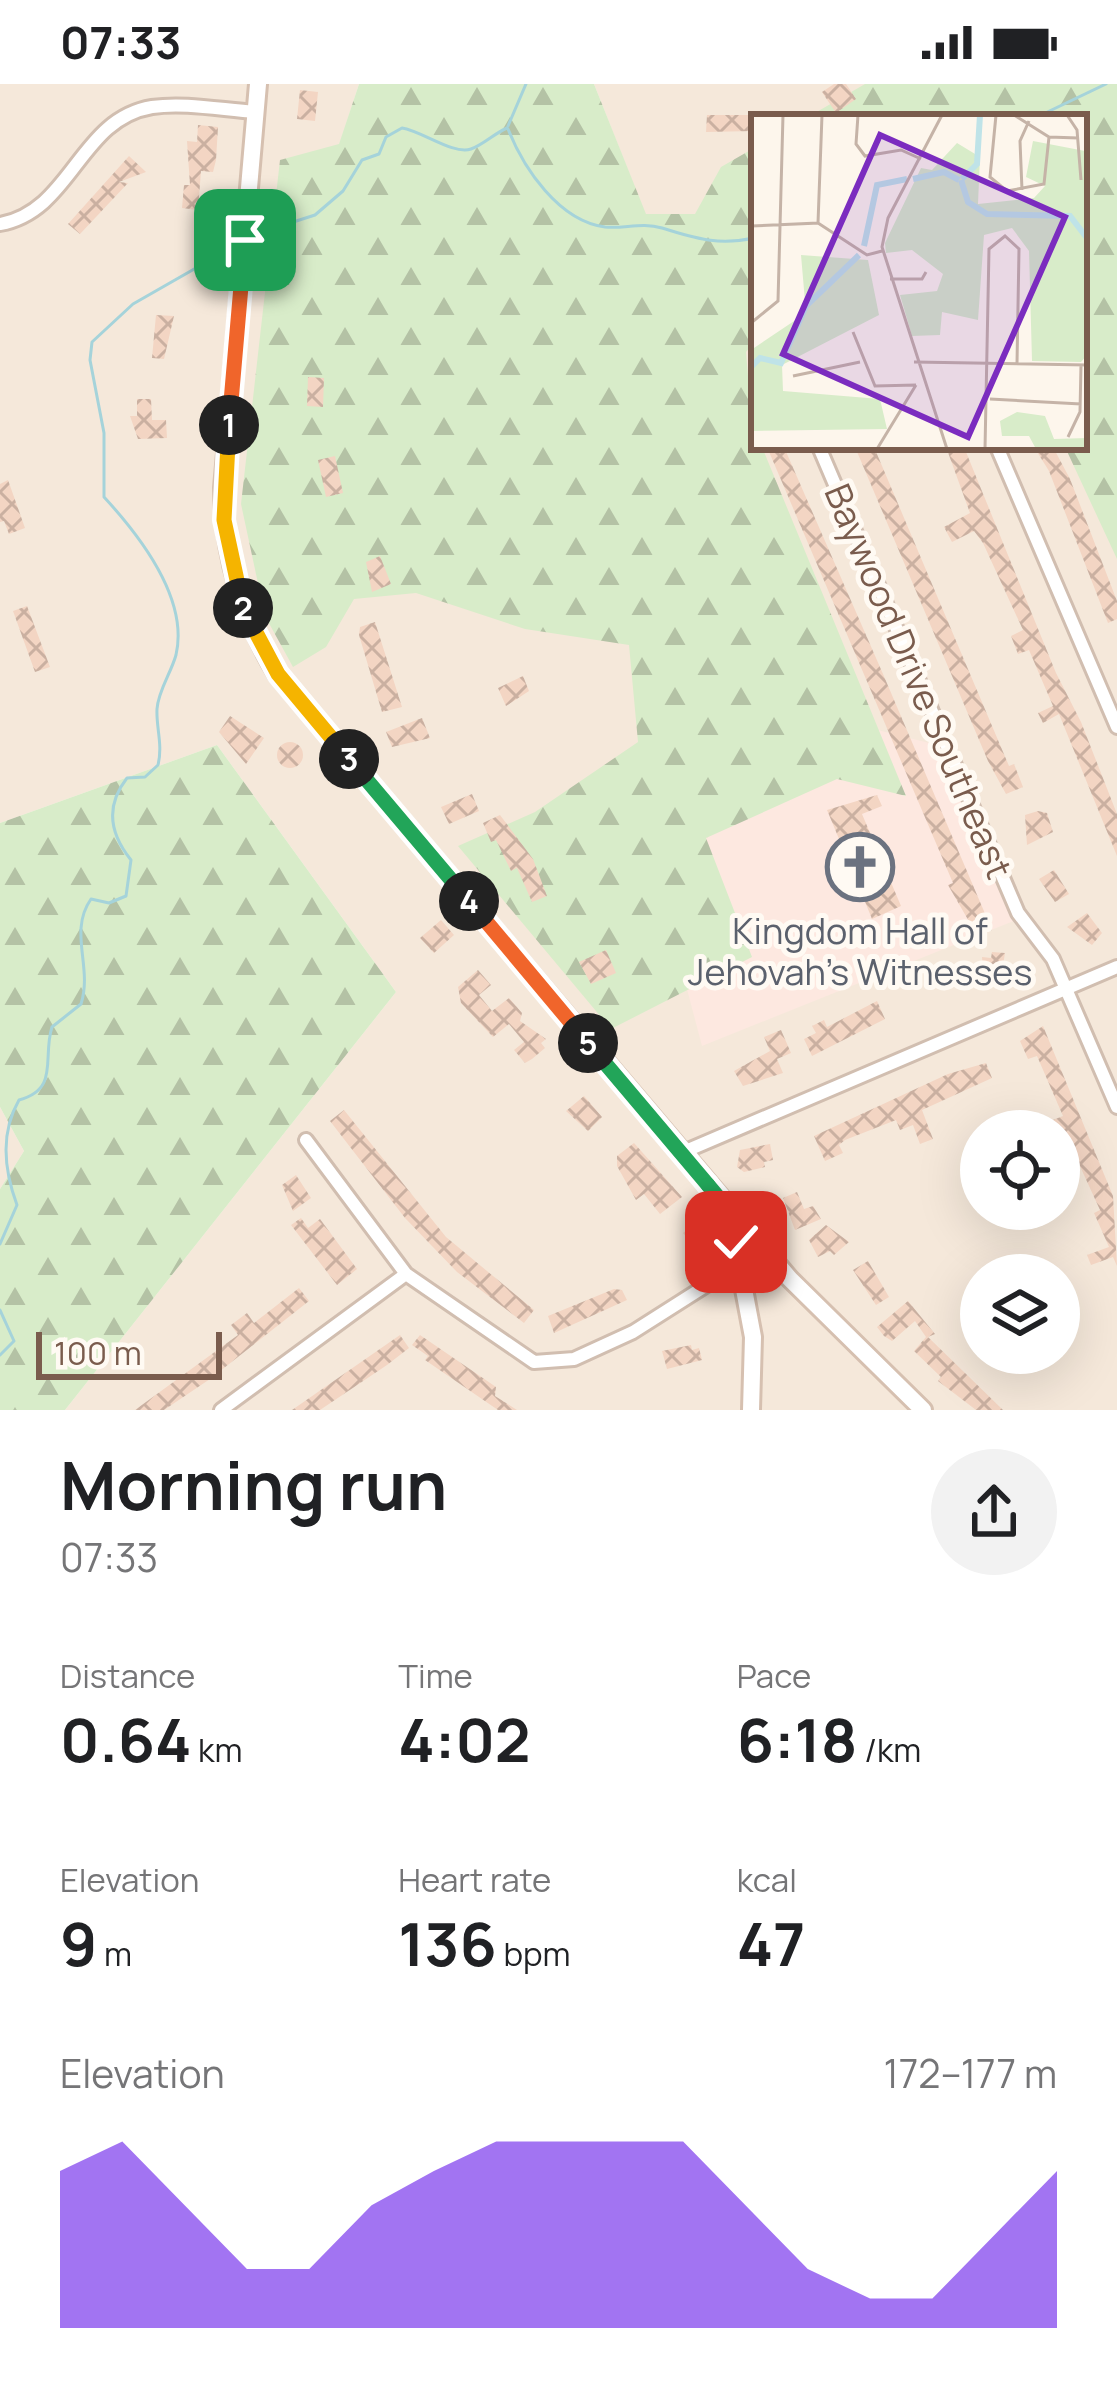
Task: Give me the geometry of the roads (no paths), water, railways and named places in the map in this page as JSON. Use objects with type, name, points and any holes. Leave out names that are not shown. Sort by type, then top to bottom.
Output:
[{"type":"street","points":[[258,84],[224,488],[228,553],[246,614],[278,674],[729,1210],[844,1335],[923,1410]]},
{"type":"street","points":[[0,224],[45,204],[97,136],[138,111],[155,106],[256,112]]},
{"type":"street","name":"Baywood Drive Southeast","points":[[820,450],[1018,913],[1053,959],[1117,1107]]},
{"type":"street","points":[[998,450],[1117,727]]},
{"type":"street","points":[[681,1153],[1117,967]]},
{"type":"street","points":[[306,1140],[406,1274],[516,1354],[552,1364],[634,1333],[740,1264]]},
{"type":"street","points":[[729,1210],[753,1337],[751,1410]]},
{"type":"street","points":[[220,1410],[406,1274]]},
{"type":"waterway","points":[[508,126],[526,84]]},
{"type":"waterway","points":[[1043,114],[1106,84]]},
{"type":"waterway","points":[[262,232],[315,215],[343,191],[362,160],[379,154],[386,137],[402,128],[464,150],[507,128]]},
{"type":"waterway","points":[[508,129],[545,191],[588,223],[655,226],[718,241],[751,238]]},
{"type":"waterway","points":[[0,1244],[17,1205],[7,1165],[9,1125],[19,1100],[32,1095],[45,1080],[52,1027],[81,1004],[84,911],[91,899],[109,903],[126,896],[131,860],[115,830],[115,799],[127,778],[145,777],[158,765],[158,702],[176,655],[178,634],[168,590],[146,549],[104,497],[104,433],[90,360],[92,342],[133,304],[231,248]]},
{"type":"waterway","points":[[0,1310],[14,1341],[0,1355]]},
{"type":"place","name":"Kingdom Hall of Jehovah’s Witnesses","points":[[860,867]]}]
